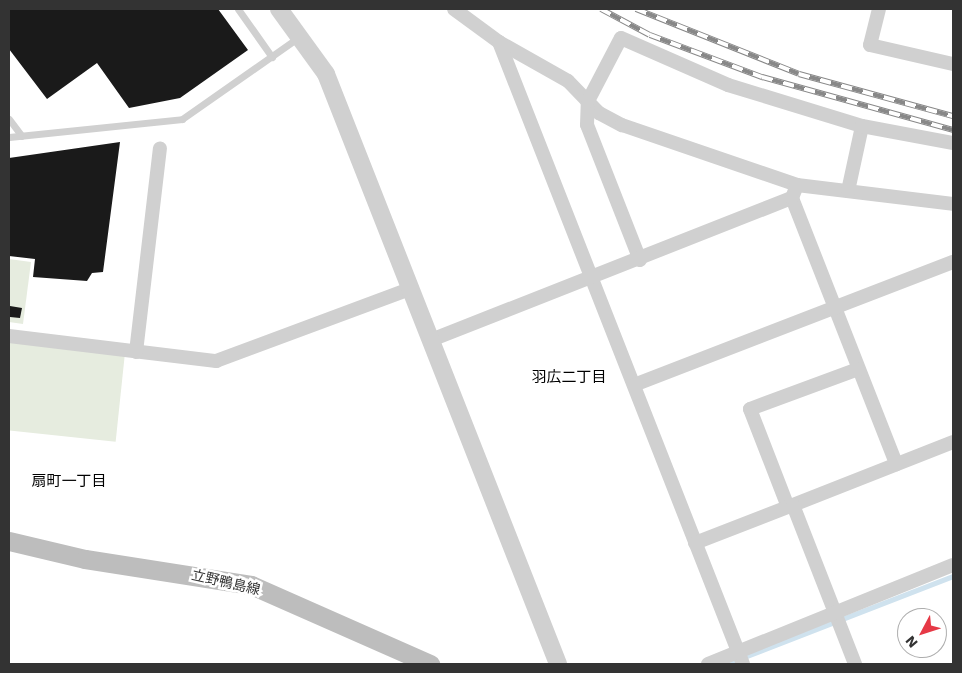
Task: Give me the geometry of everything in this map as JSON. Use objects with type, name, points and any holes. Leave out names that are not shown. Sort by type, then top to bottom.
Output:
[{"type":"main road","name":"立野鴨島線","points":[[9,541],[85,559],[251,585],[430,664]]},
{"type":"street","points":[[279,9],[326,74],[558,664]]},
{"type":"street","points":[[454,9],[499,42],[568,81],[588,102],[622,125],[794,192],[848,191],[953,204]]},
{"type":"street","points":[[879,9],[870,44],[953,64]]},
{"type":"street","points":[[640,260],[587,125],[588,102],[621,38],[728,85],[862,126],[953,142]]},
{"type":"street","points":[[499,42],[740,658]]},
{"type":"street","points":[[848,191],[862,126]]},
{"type":"street","points":[[136,352],[160,148]]},
{"type":"street","points":[[431,340],[640,260],[794,192]]},
{"type":"street","points":[[794,192],[834,308],[896,464]]},
{"type":"street","points":[[634,385],[953,262]]},
{"type":"street","points":[[9,336],[136,352],[193,362],[236,360],[410,289]]},
{"type":"street","points":[[855,664],[750,409],[858,369]]},
{"type":"street","points":[[695,543],[953,442]]},
{"type":"street","points":[[708,664],[740,658],[838,620],[953,565]]},
{"type":"lane","points":[[238,9],[272,57]]},
{"type":"lane","points":[[9,137],[182,119],[300,37]]},
{"type":"lane","points":[[9,119],[22,136]]},
{"type":"shaded area","points":[[9,259],[31,262],[23,324],[9,322]]},
{"type":"shaded area","points":[[9,337],[125,349],[116,442],[9,431]]},
{"type":"building","points":[[9,9],[218,9],[248,50],[180,98],[129,108],[97,63],[47,99],[9,49]]},
{"type":"building","points":[[120,142],[103,272],[92,273],[87,281],[33,277],[35,259],[9,256],[9,158]]},
{"type":"building","points":[[10,306],[22,308],[20,318],[10,317]]},
{"type":"waterway","points":[[726,664],[953,576]]},
{"type":"railway","points":[[601,9],[650,35],[762,77],[953,130]]},
{"type":"railway","points":[[636,9],[799,74],[953,116]]},
{"type":"district","name":"羽広二丁目","points":[[569,378]]},
{"type":"district","name":"扇町一丁目","points":[[69,482]]}]
